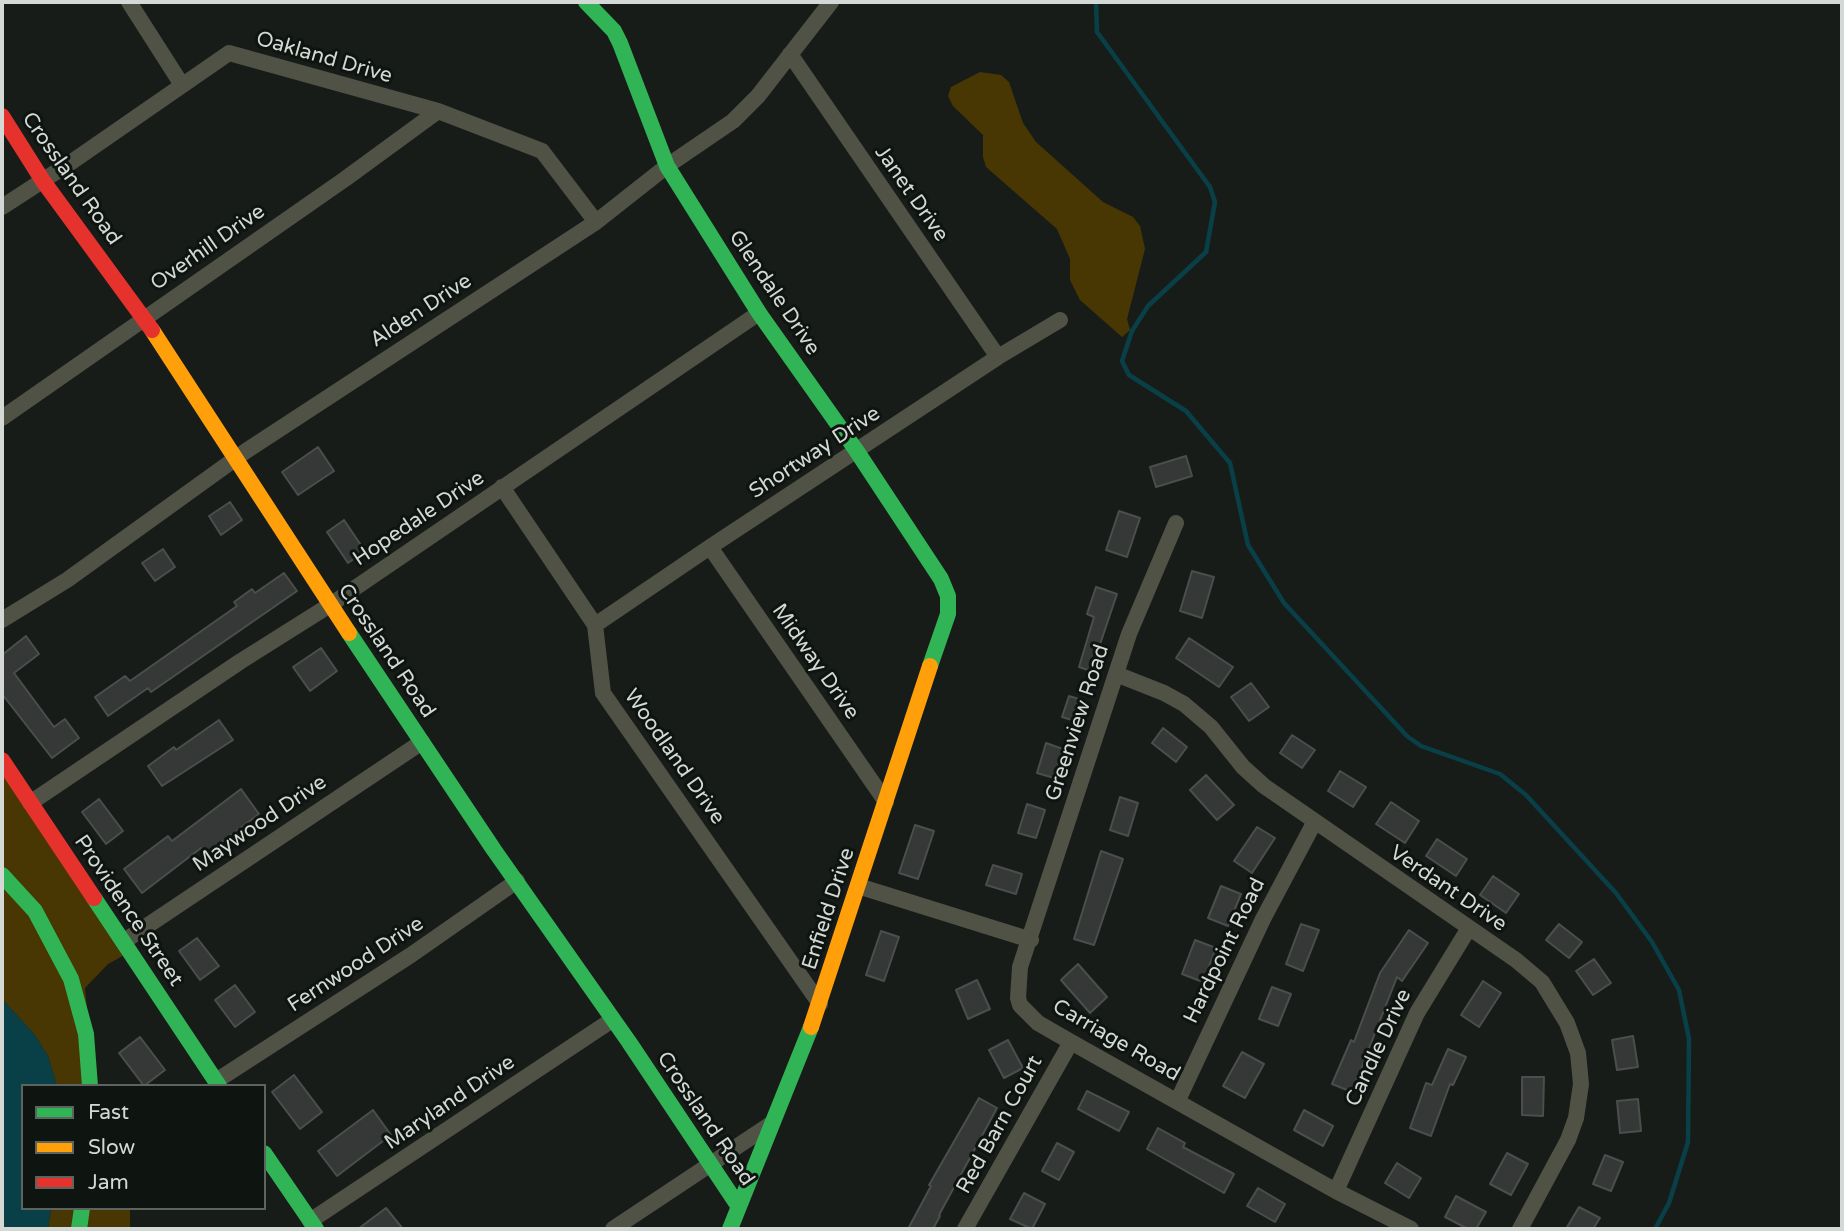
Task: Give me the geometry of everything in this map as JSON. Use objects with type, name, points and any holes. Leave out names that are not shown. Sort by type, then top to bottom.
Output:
[{"type":"street","points":[[129,2],[183,85]]},
{"type":"street","name":"Glendale Drive","points":[[586,2],[614,31],[620,43],[667,166],[759,313],[856,450],[942,579],[948,596]]},
{"type":"street","name":"Alden Drive","points":[[2,620],[67,580],[234,460],[396,351],[596,222],[667,166],[733,121],[758,96],[831,2]]},
{"type":"street","name":"Oakland Drive","points":[[2,207],[229,53],[438,111],[542,151],[596,222]]},
{"type":"street","name":"Janet Drive","points":[[790,54],[998,357]]},
{"type":"street","name":"Overhill Drive","points":[[2,418],[438,111]]},
{"type":"street","name":"Crossland Road","points":[[2,116],[43,181],[145,319],[234,460],[422,743],[738,1207]]},
{"type":"street","name":"Hopedale Drive","points":[[30,803],[241,661],[330,605],[759,313]]},
{"type":"street","name":"Shortway Drive","points":[[595,625],[856,450],[998,357],[1060,320]]},
{"type":"street","name":"Woodland Drive","points":[[502,487],[595,625],[603,693],[820,1004]]},
{"type":"street","name":"Greenview Road","points":[[1031,940],[1129,634],[1176,523]]},
{"type":"street","name":"Midway Drive","points":[[710,547],[886,802]]},
{"type":"street","name":"Enfield Drive","points":[[730,1229],[820,1004],[945,621],[948,596]]},
{"type":"street","name":"Verdant Drive","points":[[1116,674],[1184,704],[1211,727],[1244,767],[1264,786],[1516,960],[1542,982],[1567,1023],[1580,1066],[1581,1084],[1576,1118],[1568,1140],[1520,1229]]},
{"type":"street","name":"Maywood Drive","points":[[123,942],[422,743]]},
{"type":"street","name":"Providence Street","points":[[2,760],[217,1084]]},
{"type":"street","name":"Hardpoint Road","points":[[1178,1100],[1263,919],[1314,822]]},
{"type":"street","points":[[2,875],[35,911],[71,978],[86,1034],[90,1084]]},
{"type":"street","name":"Fernwood Drive","points":[[217,1084],[411,955],[516,881]]},
{"type":"street","points":[[858,886],[1031,940]]},
{"type":"street","name":"Candle Drive","points":[[1336,1191],[1417,1013],[1469,928]]},
{"type":"street","name":"Carriage Road","points":[[1031,940],[1018,979],[1018,998],[1020,1005],[1038,1023],[1336,1191],[1411,1229]]},
{"type":"street","name":"Maryland Drive","points":[[313,1225],[612,1020]]},
{"type":"street","name":"Red Barn Court","points":[[965,1229],[1071,1042]]},
{"type":"street","points":[[613,1229],[773,1122]]},
{"type":"street","points":[[266,1156],[313,1225]]},
{"type":"street","points":[[79,1229],[82,1210]]},
{"type":"shaded area","points":[[980,72],[1001,75],[1009,82],[1023,123],[1036,142],[1103,202],[1133,217],[1140,226],[1145,249],[1127,319],[1130,330],[1122,337],[1080,300],[1070,280],[1070,259],[1057,229],[986,167],[983,135],[953,106],[948,96],[951,87]]},
{"type":"shaded area","points":[[2,774],[128,953],[108,964],[85,988],[95,1084],[56,1084],[48,1056],[34,1034],[2,999]]},
{"type":"shaded area","points":[[51,1210],[130,1210],[130,1229],[48,1229]]},
{"type":"water","points":[[2,999],[34,1034],[48,1056],[56,1084],[21,1084],[21,1210],[51,1210],[48,1229],[2,1229]]},
{"type":"building","points":[[318,447],[334,471],[298,495],[282,472]]},
{"type":"building","points":[[1186,456],[1192,476],[1156,487],[1150,467]]},
{"type":"building","points":[[230,502],[242,520],[221,535],[209,516]]},
{"type":"building","points":[[1119,511],[1140,518],[1127,557],[1106,550]]},
{"type":"building","points":[[344,520],[365,551],[348,563],[327,532]]},
{"type":"building","points":[[163,549],[175,567],[155,581],[142,563]]},
{"type":"building","points":[[1192,571],[1214,577],[1202,618],[1180,611]]},
{"type":"building","points":[[284,573],[297,591],[151,692],[148,688],[108,716],[95,697],[125,676],[130,681],[237,606],[234,602],[252,589],[255,593]]},
{"type":"building","points":[[1096,587],[1117,594],[1091,671],[1079,667],[1094,617],[1087,614]]},
{"type":"building","points":[[26,636],[39,654],[14,673],[54,727],[65,719],[79,738],[52,758],[2,694],[2,655]]},
{"type":"building","points":[[1189,638],[1233,667],[1219,687],[1176,658]]},
{"type":"building","points":[[321,648],[337,671],[310,691],[293,667]]},
{"type":"building","points":[[1251,683],[1269,707],[1249,721],[1231,697]]},
{"type":"building","points":[[1069,696],[1082,700],[1075,721],[1062,717]]},
{"type":"building","points":[[219,720],[233,740],[162,786],[148,766]]},
{"type":"building","points":[[1163,728],[1187,747],[1176,762],[1152,743]]},
{"type":"building","points":[[1292,735],[1315,750],[1302,768],[1280,753]]},
{"type":"building","points":[[1046,743],[1063,749],[1054,778],[1037,773]]},
{"type":"building","points":[[1340,771],[1366,787],[1353,807],[1328,791]]},
{"type":"building","points":[[1206,775],[1234,805],[1217,820],[1190,790]]},
{"type":"building","points":[[241,789],[259,814],[206,854],[201,848],[142,893],[124,869],[168,836],[172,841]]},
{"type":"building","points":[[1120,797],[1138,803],[1128,836],[1110,830]]},
{"type":"building","points":[[99,799],[123,831],[106,844],[82,812]]},
{"type":"building","points":[[1391,802],[1419,821],[1405,843],[1376,824]]},
{"type":"building","points":[[1027,804],[1045,810],[1036,838],[1018,833]]},
{"type":"building","points":[[915,825],[934,831],[918,879],[899,873]]},
{"type":"building","points":[[1257,827],[1275,838],[1252,873],[1234,861]]},
{"type":"building","points":[[1437,839],[1467,859],[1456,876],[1426,856]]},
{"type":"building","points":[[1101,851],[1123,859],[1094,945],[1074,939]]},
{"type":"building","points":[[993,865],[1022,874],[1016,894],[986,885]]},
{"type":"building","points":[[1493,876],[1519,894],[1506,913],[1480,895]]},
{"type":"building","points":[[1221,886],[1241,894],[1228,926],[1208,918]]},
{"type":"building","points":[[1301,924],[1319,930],[1303,971],[1286,964]]},
{"type":"building","points":[[1559,924],[1582,942],[1569,958],[1546,940]]},
{"type":"building","points":[[1409,930],[1428,943],[1402,981],[1397,977],[1352,1092],[1332,1084],[1351,1040],[1354,1042],[1380,973]]},
{"type":"building","points":[[881,931],[899,937],[884,981],[866,975]]},
{"type":"building","points":[[197,938],[219,966],[200,980],[179,951]]},
{"type":"building","points":[[1195,940],[1216,948],[1203,982],[1182,974]]},
{"type":"building","points":[[1594,959],[1611,983],[1593,995],[1576,971]]},
{"type":"building","points":[[1078,964],[1107,997],[1090,1013],[1061,980]]},
{"type":"building","points":[[977,980],[990,1009],[968,1019],[956,990]]},
{"type":"building","points":[[1483,981],[1501,993],[1479,1027],[1461,1015]]},
{"type":"building","points":[[235,985],[255,1012],[235,1027],[215,1000]]},
{"type":"building","points":[[1272,987],[1291,994],[1278,1026],[1259,1019]]},
{"type":"building","points":[[1633,1036],[1638,1067],[1617,1070],[1612,1040]]},
{"type":"building","points":[[140,1037],[165,1070],[147,1084],[142,1084],[119,1053]]},
{"type":"building","points":[[1008,1040],[1023,1068],[1004,1078],[989,1050]]},
{"type":"building","points":[[1448,1049],[1466,1057],[1453,1085],[1450,1084],[1431,1136],[1410,1128],[1426,1083],[1432,1085]]},
{"type":"building","points":[[1242,1052],[1264,1064],[1245,1098],[1223,1086]]},
{"type":"building","points":[[294,1075],[322,1112],[300,1129],[272,1092]]},
{"type":"building","points":[[1522,1077],[1544,1077],[1543,1116],[1522,1115]]},
{"type":"building","points":[[1087,1091],[1129,1112],[1119,1131],[1078,1109]]},
{"type":"building","points":[[979,1098],[997,1108],[933,1229],[908,1229],[931,1186],[929,1185]]},
{"type":"building","points":[[1638,1099],[1641,1131],[1620,1133],[1617,1101]]},
{"type":"building","points":[[373,1110],[391,1135],[337,1176],[318,1151]]},
{"type":"building","points":[[1304,1110],[1333,1126],[1323,1146],[1294,1130]]},
{"type":"building","points":[[1158,1128],[1185,1143],[1183,1147],[1234,1174],[1224,1193],[1147,1149]]},
{"type":"building","points":[[1057,1143],[1074,1152],[1059,1180],[1042,1171]]},
{"type":"building","points":[[1507,1153],[1528,1164],[1511,1195],[1490,1184]]},
{"type":"building","points":[[1605,1155],[1623,1162],[1611,1191],[1593,1184]]},
{"type":"building","points":[[1397,1163],[1421,1178],[1409,1198],[1385,1183]]},
{"type":"building","points":[[1258,1188],[1285,1204],[1275,1222],[1247,1206]]},
{"type":"building","points":[[1024,1193],[1045,1204],[1032,1229],[1010,1219]]},
{"type":"building","points":[[1456,1196],[1486,1212],[1476,1229],[1468,1229],[1445,1217]]},
{"type":"building","points":[[1579,1207],[1600,1218],[1593,1229],[1566,1229]]},
{"type":"building","points":[[386,1208],[403,1229],[358,1229]]},
{"type":"waterway","points":[[1096,2],[1097,32],[1210,187],[1215,202],[1206,252],[1148,306],[1132,331],[1122,361],[1129,375],[1186,411],[1230,463],[1248,545],[1284,603],[1407,736],[1421,746],[1500,774],[1526,795],[1616,893],[1652,942],[1679,990],[1689,1039],[1688,1142],[1669,1203],[1655,1229]]},
{"type":"traffic: fast","points":[[586,2],[614,31],[620,43],[667,166],[759,313],[856,450],[941,579],[948,596],[948,614],[930,666]]},
{"type":"traffic: fast","points":[[349,633],[739,1207]]},
{"type":"traffic: fast","points":[[2,875],[35,911],[71,979],[86,1034],[90,1084]]},
{"type":"traffic: fast","points":[[94,898],[218,1084]]},
{"type":"traffic: fast","points":[[730,1229],[811,1027]]},
{"type":"traffic: fast","points":[[266,1156],[316,1229]]},
{"type":"traffic: fast","points":[[79,1229],[82,1210]]},
{"type":"traffic: slow","points":[[152,330],[349,633]]},
{"type":"traffic: slow","points":[[811,1027],[930,666]]},
{"type":"traffic: jam","points":[[2,116],[43,181],[152,330]]},
{"type":"traffic: jam","points":[[2,760],[94,898]]}]
